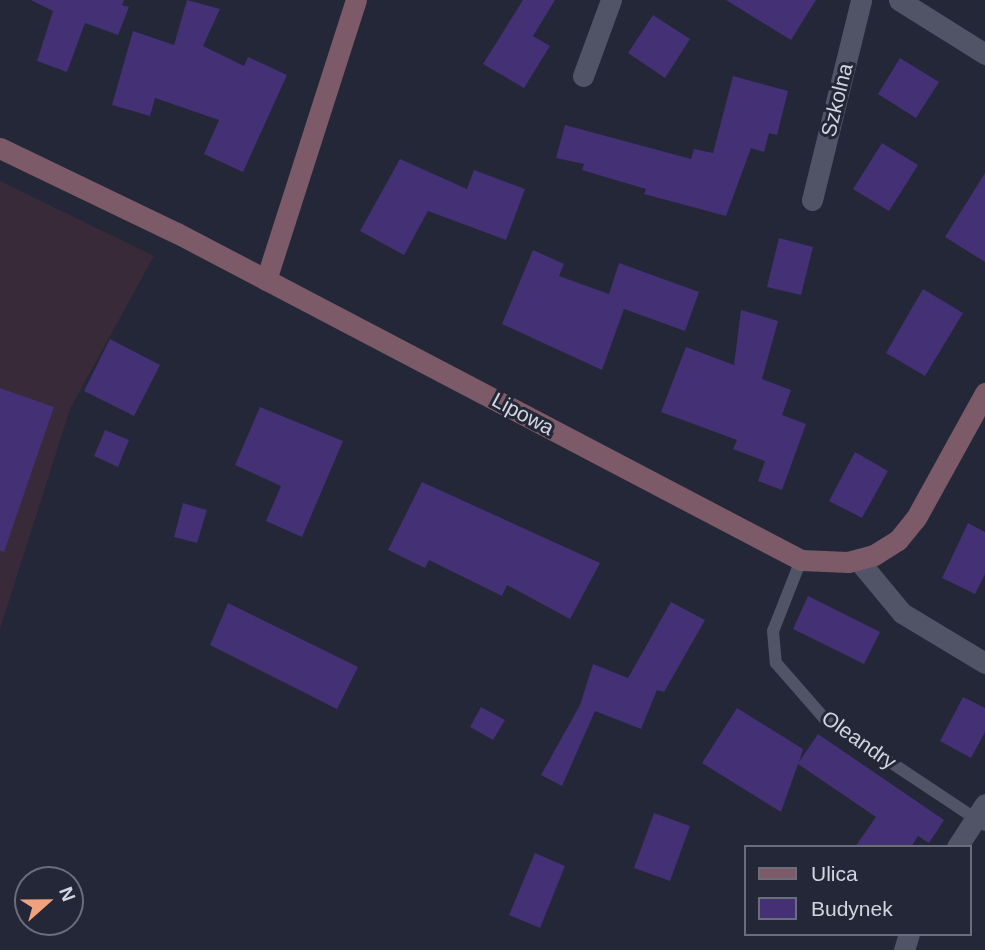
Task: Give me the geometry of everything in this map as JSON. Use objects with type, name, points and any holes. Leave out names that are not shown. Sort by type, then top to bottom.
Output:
[{"type":"street","points":[[266,280],[356,0]]},
{"type":"street","points":[[583,76],[611,0]]},
{"type":"street","name":"Szkolna","points":[[812,200],[861,0]]},
{"type":"street","points":[[899,0],[985,54]]},
{"type":"street","name":"Lipowa","points":[[0,148],[266,280],[801,559],[830,563],[858,560],[898,540],[916,518],[985,393]]},
{"type":"street","points":[[858,560],[902,613],[985,663]]},
{"type":"street","name":"Oleandry","points":[[959,845],[982,816]]},
{"type":"lane","name":"Oleandry","points":[[801,559],[773,631],[776,663],[824,718],[982,816]]},
{"type":"shaded area","points":[[0,181],[154,256],[70,409],[0,629]]},
{"type":"building","points":[[31,0],[124,0],[122,5],[129,7],[118,35],[85,23],[67,72],[37,61],[53,11]]},
{"type":"building","points":[[187,0],[220,9],[203,46],[244,66],[248,57],[287,75],[243,172],[204,154],[219,120],[155,98],[150,116],[112,105],[133,31],[174,45]]},
{"type":"building","points":[[523,0],[555,0],[533,36],[550,46],[524,88],[483,64]]},
{"type":"building","points":[[726,0],[816,0],[791,40]]},
{"type":"building","points":[[653,15],[690,39],[665,78],[628,53]]},
{"type":"building","points":[[900,58],[939,82],[916,118],[878,94]]},
{"type":"building","points":[[733,76],[788,91],[777,135],[769,133],[764,152],[751,148],[726,216],[644,194],[646,189],[582,170],[584,164],[556,158],[565,125],[691,159],[694,149],[713,153]]},
{"type":"building","points":[[882,143],[918,165],[889,211],[853,189]]},
{"type":"building","points":[[400,159],[467,189],[474,170],[525,189],[506,240],[428,211],[404,255],[360,231]]},
{"type":"building","points":[[985,173],[985,262],[945,237]]},
{"type":"building","points":[[779,238],[813,247],[801,295],[767,287]]},
{"type":"building","points":[[533,250],[564,264],[559,276],[609,294],[619,263],[699,292],[685,331],[624,309],[602,370],[502,324]]},
{"type":"building","points":[[923,289],[963,313],[925,376],[886,353]]},
{"type":"building","points":[[741,310],[778,321],[762,379],[791,390],[782,415],[806,424],[782,490],[758,481],[765,461],[733,449],[737,440],[661,412],[686,347],[734,365]]},
{"type":"building","points":[[110,339],[160,365],[134,416],[84,391]]},
{"type":"building","points":[[0,388],[54,407],[4,552],[0,551]]},
{"type":"building","points":[[260,407],[343,441],[302,537],[266,521],[281,486],[235,465]]},
{"type":"building","points":[[105,430],[129,440],[118,467],[94,456]]},
{"type":"building","points":[[855,452],[888,471],[862,518],[829,501]]},
{"type":"building","points":[[422,482],[600,563],[570,619],[507,585],[502,596],[429,560],[425,568],[388,550]]},
{"type":"building","points":[[183,503],[207,510],[197,543],[174,537]]},
{"type":"building","points":[[968,523],[985,532],[985,574],[975,594],[942,578]]},
{"type":"building","points":[[808,596],[880,632],[864,664],[793,629]]},
{"type":"building","points":[[671,602],[705,620],[664,692],[657,690],[641,729],[595,711],[562,786],[541,775],[580,705],[593,664],[628,678]]},
{"type":"building","points":[[228,603],[358,667],[337,709],[210,645]]},
{"type":"building","points":[[963,697],[985,708],[985,732],[971,758],[940,741]]},
{"type":"building","points":[[481,707],[505,720],[493,740],[470,727]]},
{"type":"building","points":[[737,708],[803,749],[799,762],[818,734],[944,820],[929,843],[918,836],[912,845],[856,845],[876,817],[798,764],[781,812],[702,763]]},
{"type":"building","points":[[654,813],[690,826],[670,881],[634,868]]},
{"type":"building","points":[[535,853],[565,866],[540,928],[509,915]]}]
